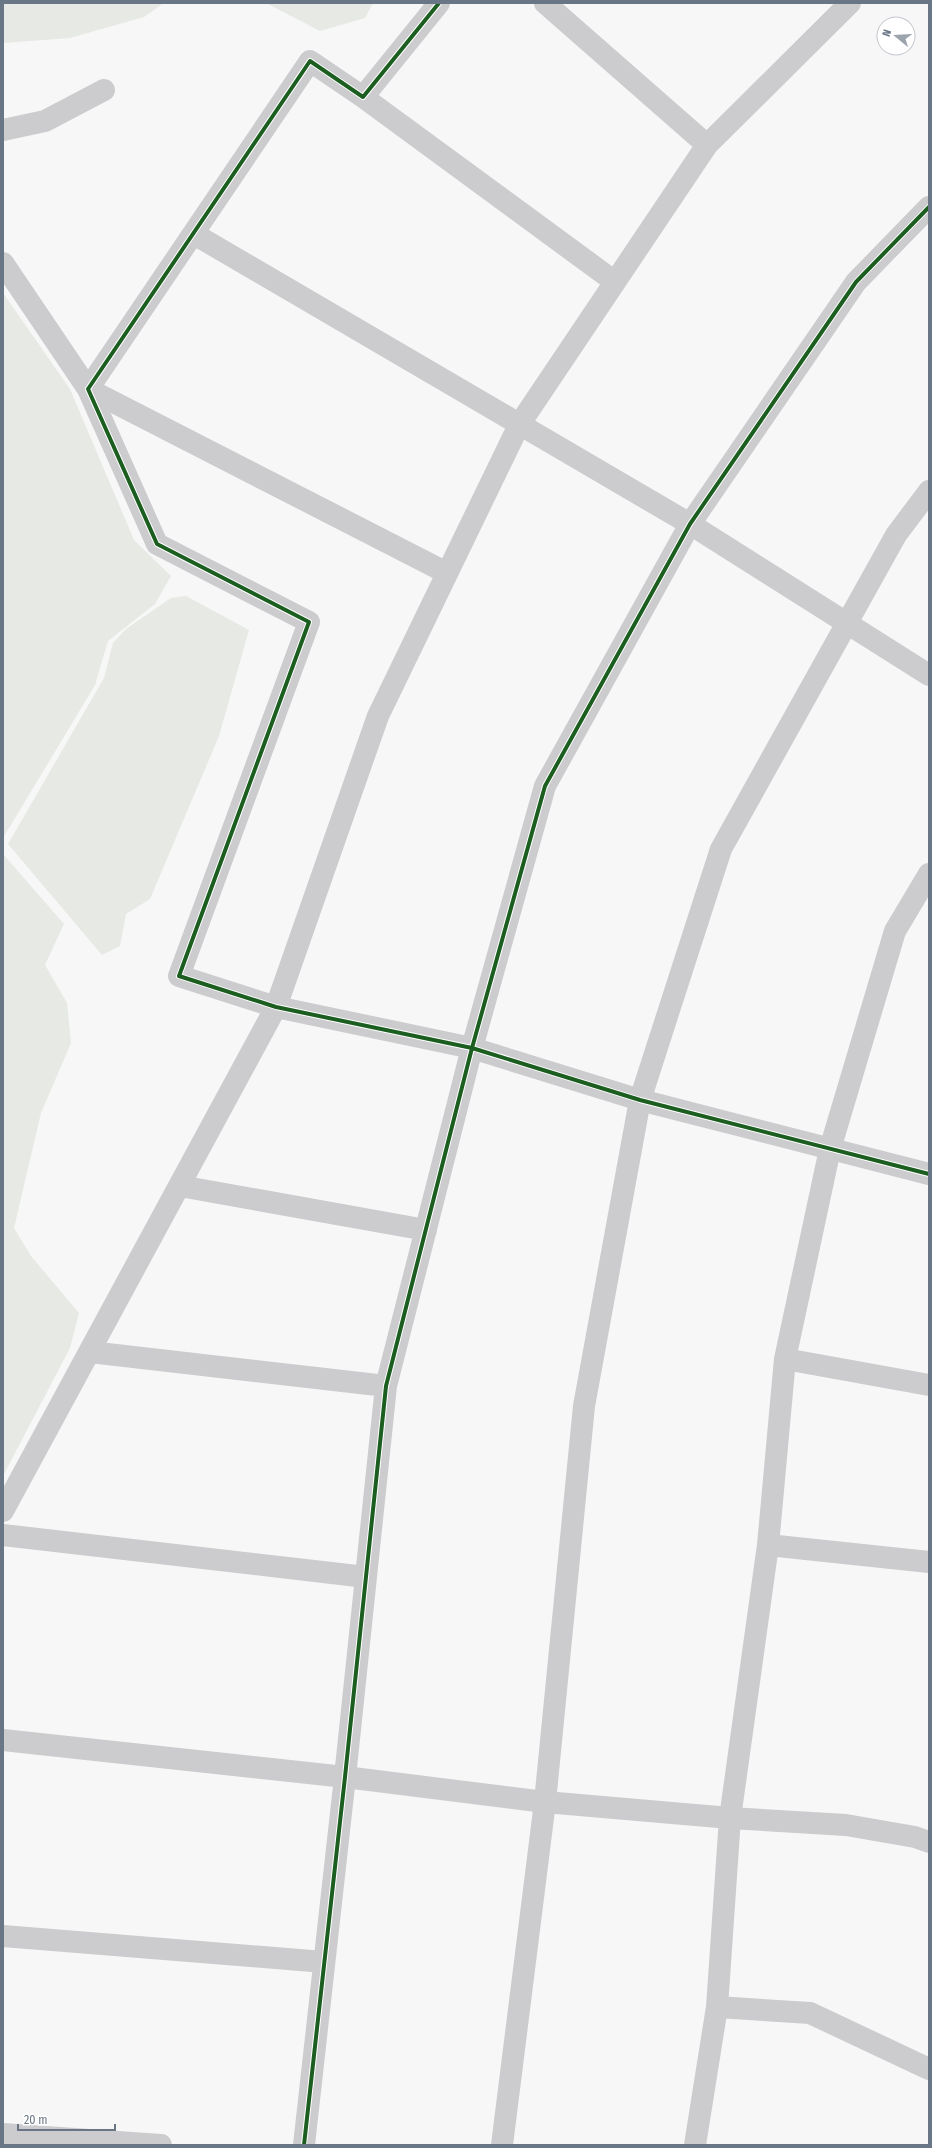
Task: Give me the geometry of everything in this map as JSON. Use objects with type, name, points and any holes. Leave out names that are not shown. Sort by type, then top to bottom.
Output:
[{"type":"street","points":[[363,97],[440,3]]},
{"type":"street","points":[[545,3],[707,145]]},
{"type":"street","points":[[3,1511],[276,1007],[378,716],[519,425],[707,145],[839,7]]},
{"type":"street","points":[[88,389],[310,61],[363,97],[615,282]]},
{"type":"street","points":[[3,130],[45,121],[104,90]]},
{"type":"street","points":[[304,2145],[345,1777],[386,1386],[472,1048],[544,786],[690,524],[856,282],[929,207]]},
{"type":"street","points":[[194,234],[690,524],[848,625],[929,674]]},
{"type":"street","points":[[3,263],[88,389],[157,544],[309,622],[179,976],[276,1007],[472,1048],[640,1100],[929,1174]]},
{"type":"street","points":[[88,389],[447,573]]},
{"type":"street","points":[[502,2145],[545,1802],[584,1406],[640,1100],[721,849],[848,625],[896,535],[929,491]]},
{"type":"street","points":[[695,2145],[717,2007],[730,1818],[768,1545],[785,1359],[830,1149],[895,931],[929,874]]},
{"type":"street","points":[[180,1186],[426,1230]]},
{"type":"street","points":[[90,1352],[386,1386]]},
{"type":"street","points":[[785,1359],[929,1385]]},
{"type":"street","points":[[3,1535],[366,1577]]},
{"type":"street","points":[[768,1545],[929,1562]]},
{"type":"street","points":[[3,1740],[345,1777],[545,1802],[730,1818],[846,1825],[915,1837],[929,1842]]},
{"type":"street","points":[[3,1936],[324,1962]]},
{"type":"street","points":[[717,2007],[810,2013],[929,2069]]},
{"type":"street","points":[[3,2134],[161,2145]]},
{"type":"shaded area","points":[[3,3],[164,3],[144,17],[70,38],[3,43]]},
{"type":"shaded area","points":[[266,3],[373,3],[365,18],[320,31]]},
{"type":"shaded area","points":[[3,293],[70,389],[134,540],[171,576],[155,604],[108,641],[95,685],[3,838]]},
{"type":"shaded area","points":[[186,596],[249,630],[219,736],[150,899],[126,914],[120,946],[102,955],[8,844],[104,678],[113,643],[126,629],[171,598]]},
{"type":"shaded area","points":[[3,854],[64,924],[45,965],[67,1003],[71,1043],[41,1113],[14,1228],[31,1256],[79,1313],[70,1348],[3,1476]]},
{"type":"cycle path","points":[[439,3],[363,97],[310,61],[88,389],[157,544],[309,622],[179,976],[276,1007],[472,1048],[640,1100],[929,1174]]},
{"type":"cycle path","points":[[304,2145],[345,1777],[386,1386],[472,1048],[545,786],[690,524],[856,282],[929,207]]}]
